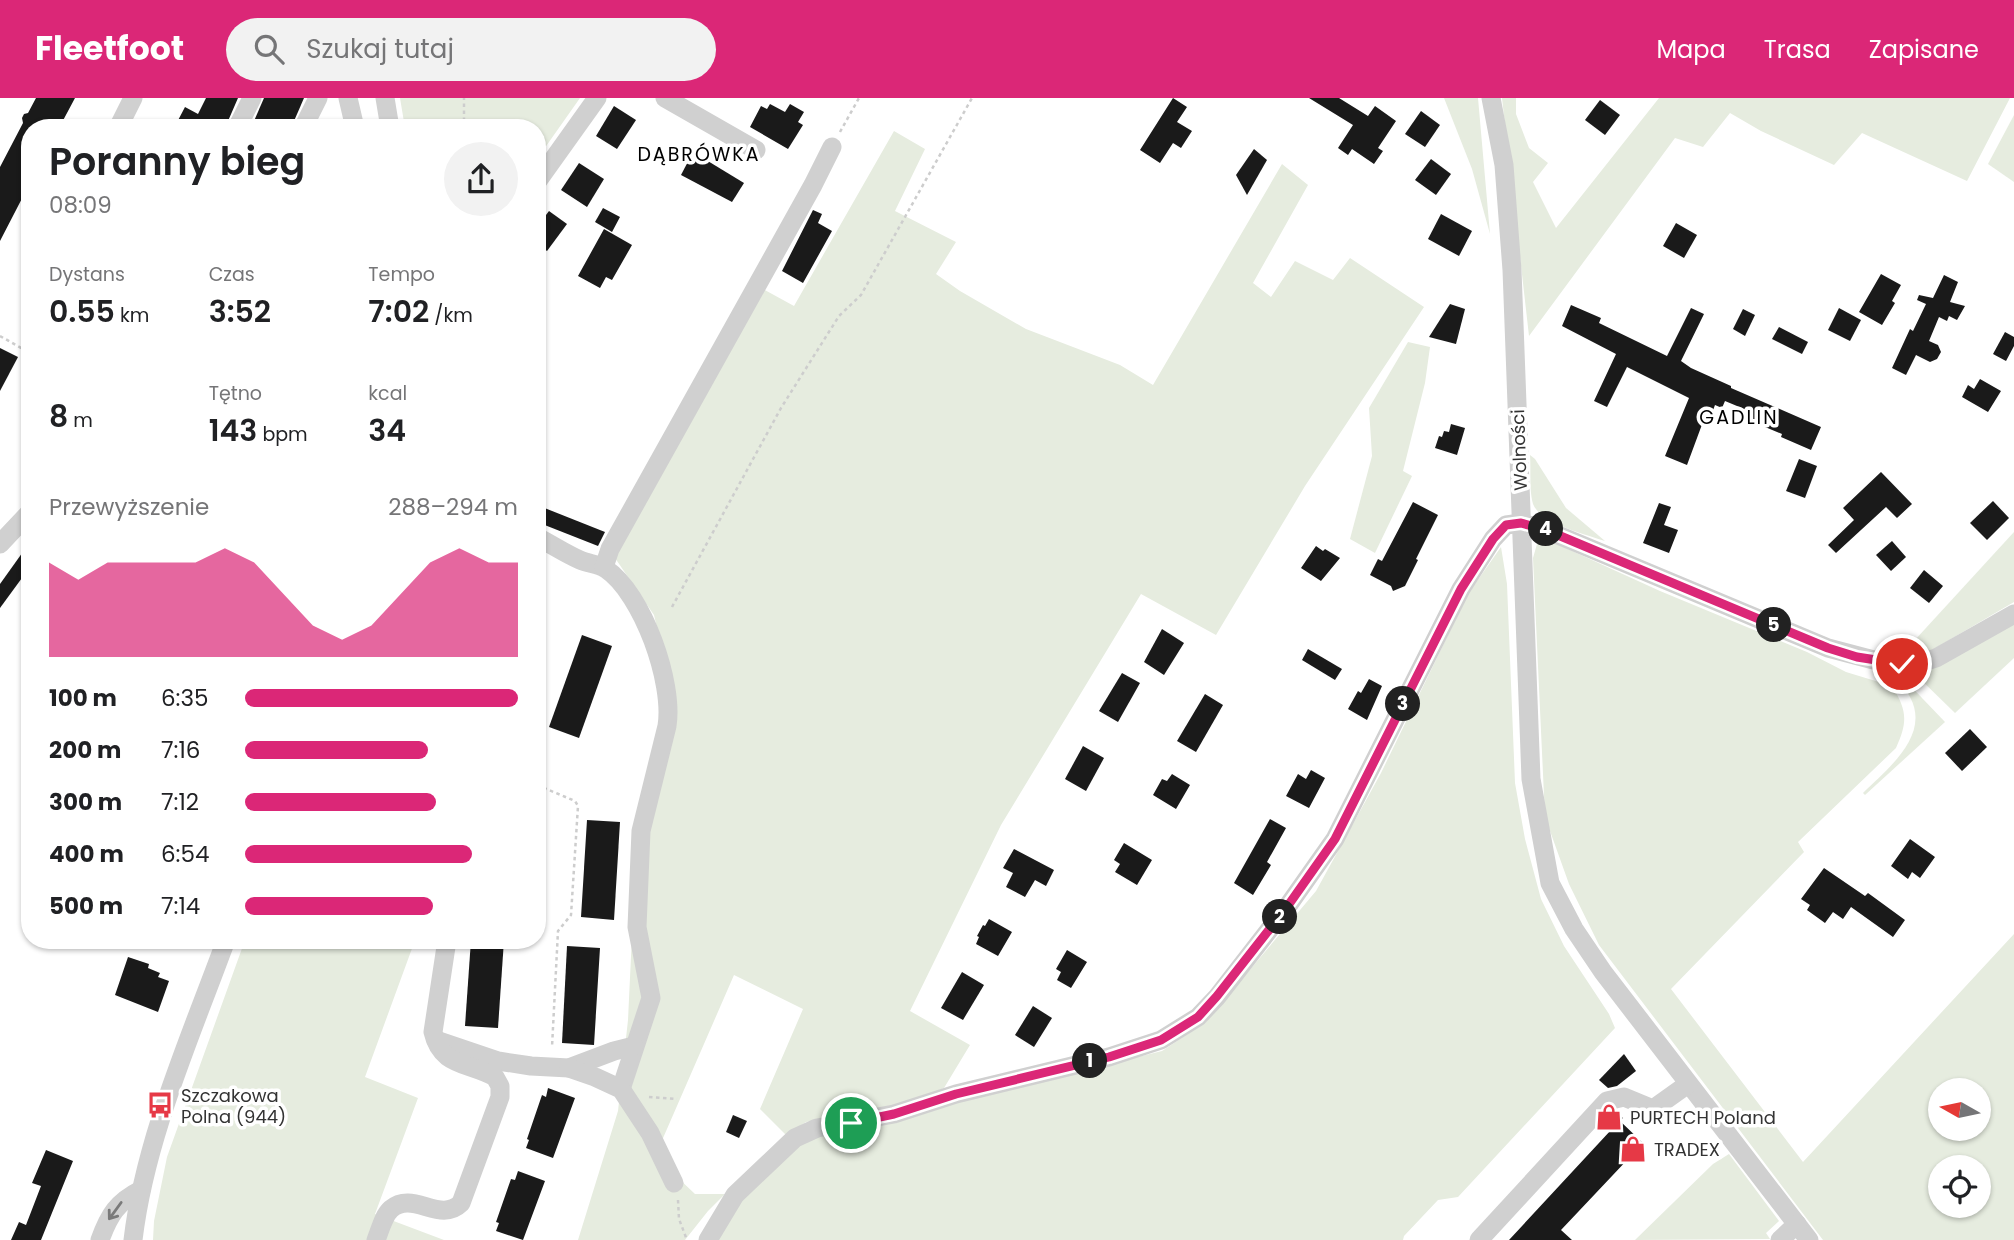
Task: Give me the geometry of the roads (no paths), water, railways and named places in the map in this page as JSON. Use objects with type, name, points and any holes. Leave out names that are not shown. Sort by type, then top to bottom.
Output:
[{"type":"street","points":[[122,119],[132,98]]},
{"type":"street","points":[[242,119],[252,98]]},
{"type":"street","points":[[308,119],[318,98]]},
{"type":"street","points":[[348,98],[353,119]]},
{"type":"street","points":[[385,98],[388,119]]},
{"type":"street","points":[[546,169],[597,98]]},
{"type":"street","points":[[665,98],[756,150]]},
{"type":"street","name":"Wolności","points":[[1491,98],[1503,165],[1512,270],[1531,779],[1550,883],[1574,929],[1596,961],[1803,1232]]},
{"type":"street","points":[[604,567],[610,549],[832,147]]},
{"type":"street","points":[[0,544],[21,522]]},
{"type":"street","points":[[708,1240],[735,1195],[795,1138],[817,1128],[894,1114],[956,1094],[1109,1057],[1161,1040],[1198,1017],[1287,907],[1335,839],[1461,589],[1493,539],[1506,525],[1521,523],[1546,530],[1828,648],[1885,663],[1917,664],[1936,658],[2014,614]]},
{"type":"street","points":[[546,542],[582,561],[604,567],[634,599],[646,621],[668,698],[669,713],[641,831],[636,926],[651,998],[621,1089]]},
{"type":"street","points":[[133,1240],[141,1190],[155,1137],[223,949]]},
{"type":"street","points":[[376,1240],[391,1209],[404,1203],[441,1212],[455,1209],[461,1203],[500,1097],[500,1086],[495,1077],[447,1057],[440,1052],[435,1039],[433,1032],[446,949]]},
{"type":"street","points":[[435,1039],[498,1061],[569,1068],[621,1089],[650,1133],[674,1183]]},
{"type":"street","points":[[569,1068],[634,1046]]},
{"type":"street","points":[[1479,1240],[1607,1101],[1624,1097],[1653,1109],[1688,1084]]},
{"type":"street","points":[[100,1240],[105,1226],[118,1206],[124,1199],[141,1190]]},
{"type":"street","points":[[1780,1240],[1803,1232]]},
{"type":"place","name":"Szczakowa Polna (944)","points":[[160,1105]]},
{"type":"place","name":"PURTECH Poland","points":[[1609,1117]]},
{"type":"place","name":"TRADEX","points":[[1633,1149]]},
{"type":"district","name":"DĄBRÓWKA","points":[[699,154]]},
{"type":"district","name":"GADLIN","points":[[1739,417]]}]
